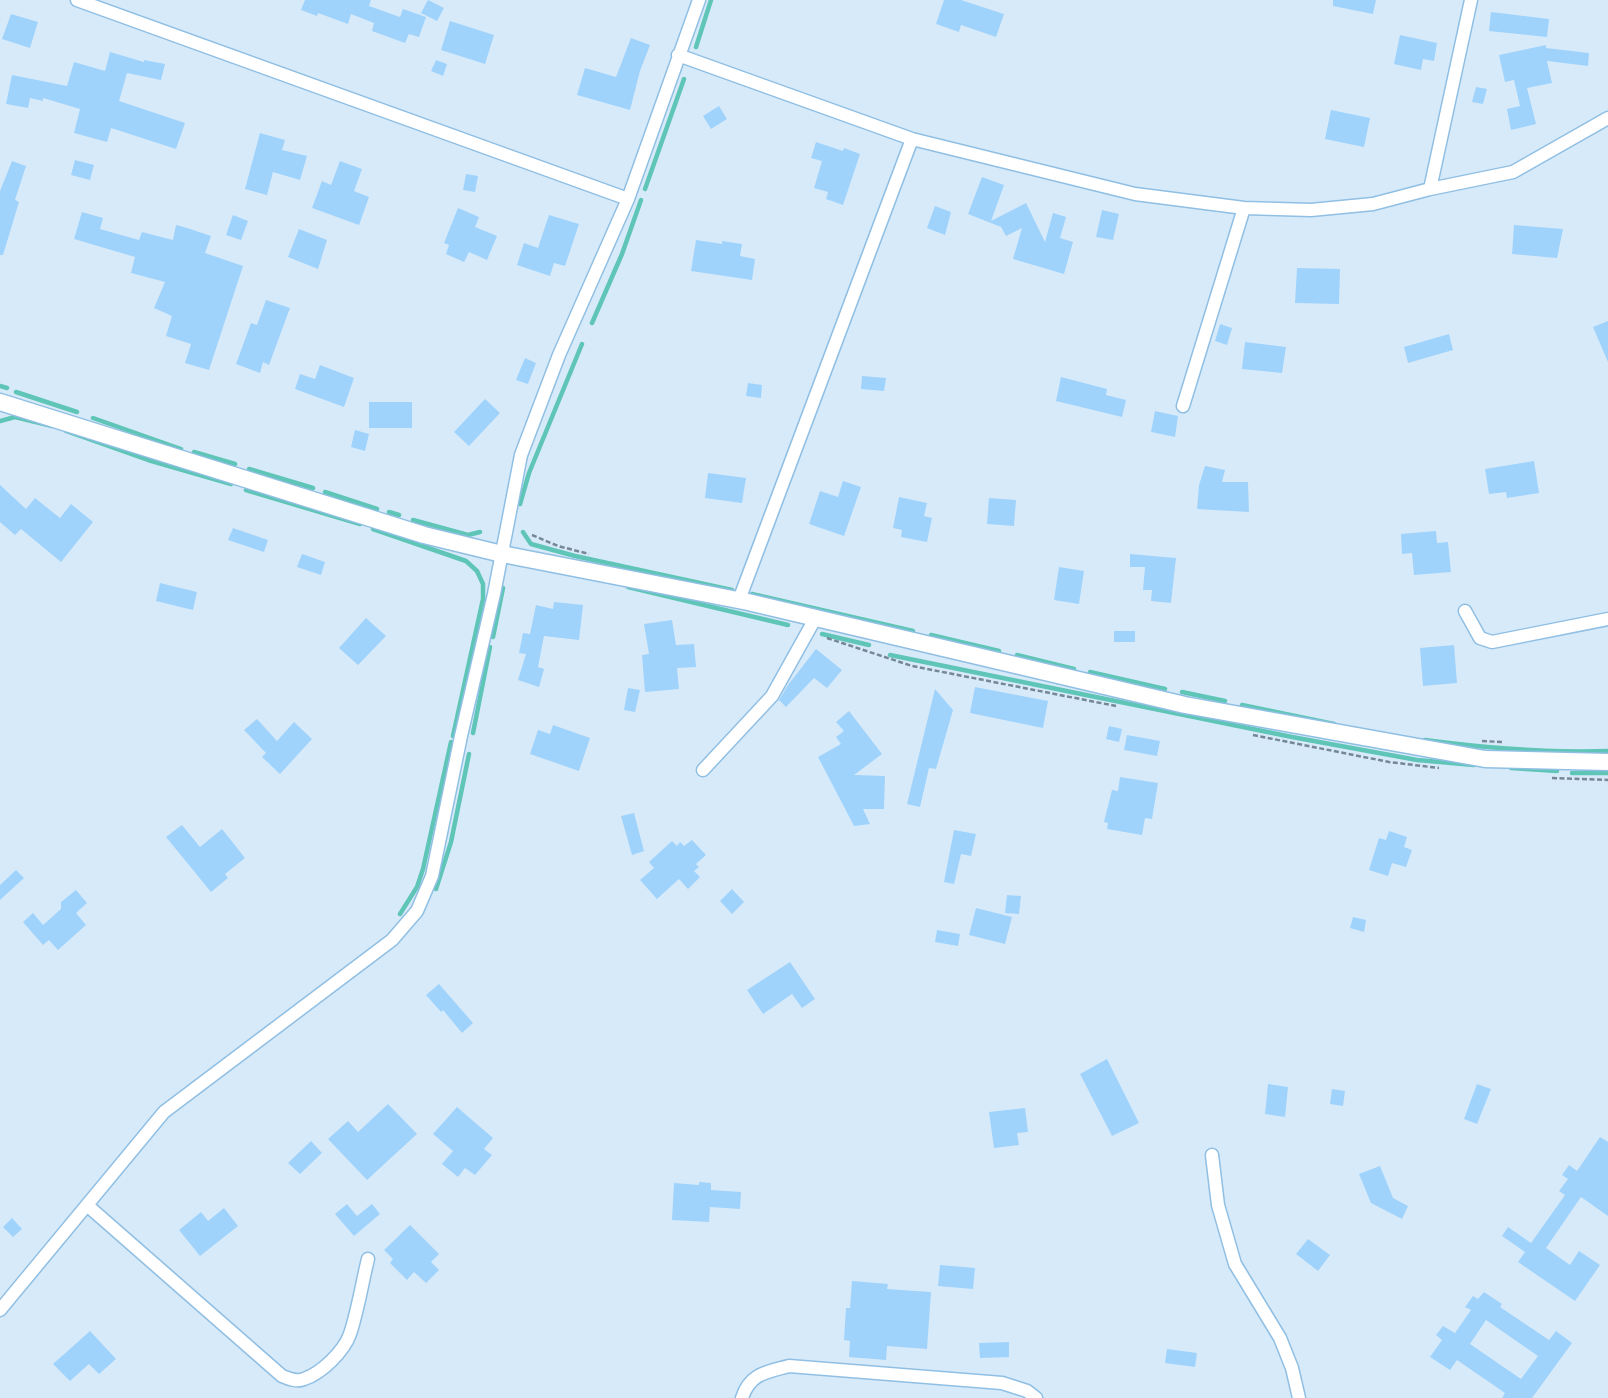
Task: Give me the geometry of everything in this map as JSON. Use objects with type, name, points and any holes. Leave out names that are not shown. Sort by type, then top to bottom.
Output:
[{"type":"street","points":[[77,0],[628,199]]},
{"type":"street","points":[[0,1310],[164,1112],[392,940],[417,911],[432,876],[502,554],[521,455],[559,355],[628,199],[698,0]]},
{"type":"street","points":[[1430,189],[1472,0]]},
{"type":"street","points":[[678,55],[912,138],[1135,194],[1244,208],[1310,210],[1373,204],[1430,189],[1514,172],[1608,118]]},
{"type":"street","points":[[739,600],[912,138]]},
{"type":"street","points":[[1183,406],[1244,208]]},
{"type":"street","points":[[1,403],[424,535],[502,554],[739,600],[816,617],[1175,703],[1485,759],[1608,762]]},
{"type":"street","points":[[1465,611],[1480,638],[1492,642],[1608,619]]},
{"type":"street","points":[[703,770],[772,696],[816,617]]},
{"type":"street","points":[[1212,1155],[1218,1205],[1235,1264],[1280,1338],[1292,1368],[1299,1398]]},
{"type":"street","points":[[88,1206],[282,1376],[294,1380],[304,1379],[316,1373],[342,1349],[350,1335],[368,1259]]},
{"type":"street","points":[[742,1398],[744,1391],[757,1374],[789,1366],[1002,1383],[1027,1391],[1036,1398]]},
{"type":"path","points":[[1478,741],[1503,742]]},
{"type":"building","points":[[305,0],[371,0],[369,6],[400,17],[403,9],[426,17],[419,37],[409,34],[405,43],[372,31],[374,23],[351,14],[348,24],[318,13],[317,16],[301,10]]},
{"type":"building","points":[[428,0],[444,8],[437,21],[421,13]]},
{"type":"building","points":[[944,0],[961,0],[1004,14],[996,37],[961,25],[959,32],[936,24]]},
{"type":"building","points":[[1333,0],[1376,0],[1373,14],[1333,6]]},
{"type":"building","points":[[1491,12],[1549,19],[1547,37],[1489,31]]},
{"type":"building","points":[[11,14],[38,22],[30,48],[2,39]]},
{"type":"building","points":[[450,21],[494,35],[485,64],[441,50]]},
{"type":"building","points":[[1400,35],[1437,43],[1434,61],[1423,59],[1421,70],[1394,64]]},
{"type":"building","points":[[631,38],[650,45],[640,71],[630,110],[577,95],[585,68],[616,77]]},
{"type":"building","points":[[1546,45],[1546,48],[1589,53],[1588,66],[1547,61],[1552,83],[1527,88],[1536,124],[1511,130],[1507,109],[1520,106],[1514,80],[1505,82],[1499,55]]},
{"type":"building","points":[[110,52],[144,62],[144,60],[165,64],[161,80],[127,73],[119,101],[185,123],[176,149],[111,128],[107,142],[74,133],[80,109],[43,98],[43,101],[30,98],[28,108],[6,104],[12,75],[67,86],[74,62],[105,71]]},
{"type":"building","points":[[436,60],[447,64],[443,76],[431,71]]},
{"type":"building","points":[[1476,87],[1487,89],[1483,104],[1472,102]]},
{"type":"building","points":[[719,106],[727,119],[711,129],[703,116]]},
{"type":"building","points":[[1331,110],[1370,118],[1364,147],[1325,139]]},
{"type":"building","points":[[260,133],[285,140],[282,150],[307,156],[300,180],[273,172],[267,195],[245,189]]},
{"type":"building","points":[[816,142],[843,151],[844,148],[860,154],[843,205],[826,199],[828,192],[814,188],[822,161],[811,158]]},
{"type":"building","points":[[75,160],[94,165],[90,180],[71,175]]},
{"type":"building","points":[[12,161],[26,166],[15,200],[19,202],[3,255],[0,255],[0,191]]},
{"type":"building","points":[[340,161],[362,169],[354,191],[369,197],[359,225],[312,208],[322,181],[331,185]]},
{"type":"building","points":[[466,174],[478,176],[475,192],[463,190]]},
{"type":"building","points":[[982,177],[1004,185],[991,221],[1026,203],[1045,242],[1053,213],[1066,217],[1060,238],[1073,242],[1064,274],[1013,259],[1022,228],[1006,236],[1001,227],[968,214]]},
{"type":"building","points":[[935,206],[951,212],[945,235],[927,228]]},
{"type":"building","points":[[458,208],[479,217],[475,227],[497,236],[487,260],[469,252],[464,262],[446,254],[449,245],[444,243]]},
{"type":"building","points":[[1102,210],[1119,214],[1113,240],[1096,237]]},
{"type":"building","points":[[82,212],[103,218],[100,229],[139,240],[142,232],[173,240],[176,225],[211,236],[205,253],[243,266],[209,370],[185,363],[191,344],[166,336],[172,316],[154,308],[165,282],[131,273],[135,257],[74,239]]},
{"type":"building","points":[[233,215],[248,221],[241,240],[226,235]]},
{"type":"building","points":[[549,215],[579,224],[565,266],[554,263],[550,276],[517,265],[524,243],[538,248]]},
{"type":"building","points":[[1514,225],[1563,229],[1557,258],[1512,254]]},
{"type":"building","points":[[299,229],[327,240],[318,269],[288,257]]},
{"type":"building","points":[[696,240],[722,244],[722,241],[742,244],[740,256],[755,259],[752,280],[691,271]]},
{"type":"building","points":[[1297,268],[1340,269],[1339,304],[1295,303]]},
{"type":"building","points":[[266,300],[290,308],[269,365],[263,362],[260,373],[236,364],[251,323],[257,325]]},
{"type":"building","points":[[1608,321],[1608,362],[1593,327]]},
{"type":"building","points":[[1220,324],[1232,328],[1227,345],[1215,341]]},
{"type":"building","points":[[1449,334],[1453,350],[1408,363],[1404,347]]},
{"type":"building","points":[[1245,342],[1286,347],[1282,373],[1242,369]]},
{"type":"building","points":[[525,358],[536,363],[528,384],[516,380]]},
{"type":"building","points":[[320,365],[354,378],[344,407],[295,389],[300,374],[315,379]]},
{"type":"building","points":[[862,376],[886,378],[884,391],[861,389]]},
{"type":"building","points":[[1061,377],[1107,389],[1106,395],[1126,400],[1122,417],[1056,401]]},
{"type":"building","points":[[748,383],[762,385],[761,398],[746,396]]},
{"type":"building","points":[[485,399],[500,413],[469,446],[454,432]]},
{"type":"building","points":[[369,402],[412,402],[412,428],[369,428]]},
{"type":"building","points":[[1155,411],[1178,416],[1175,437],[1151,432]]},
{"type":"building","points":[[355,430],[369,434],[365,451],[351,447]]},
{"type":"building","points":[[1534,461],[1539,493],[1507,498],[1506,492],[1489,494],[1485,469]]},
{"type":"building","points":[[1205,466],[1225,470],[1222,482],[1248,482],[1249,512],[1197,509],[1199,485]]},
{"type":"building","points":[[708,473],[746,478],[742,503],[705,498]]},
{"type":"building","points":[[843,481],[861,487],[844,536],[809,524],[820,491],[838,497]]},
{"type":"building","points":[[0,485],[26,509],[35,498],[60,518],[71,504],[93,522],[61,562],[21,529],[15,535],[0,522]]},
{"type":"building","points":[[899,497],[927,503],[924,516],[932,518],[927,542],[901,537],[902,530],[893,528]]},
{"type":"building","points":[[989,498],[1016,500],[1014,526],[987,524]]},
{"type":"building","points":[[233,528],[268,540],[264,552],[228,540]]},
{"type":"building","points":[[1436,531],[1437,543],[1448,542],[1451,572],[1414,575],[1412,553],[1402,554],[1401,534]]},
{"type":"building","points":[[302,554],[325,562],[321,575],[297,567]]},
{"type":"building","points":[[1130,554],[1176,558],[1171,603],[1151,601],[1152,590],[1143,590],[1145,567],[1130,567]]},
{"type":"building","points":[[1059,567],[1084,571],[1079,604],[1054,600]]},
{"type":"building","points":[[160,583],[197,592],[193,610],[156,601]]},
{"type":"building","points":[[554,602],[583,605],[579,640],[544,636],[538,667],[544,669],[539,687],[518,680],[526,654],[519,653],[523,633],[530,634],[536,605],[553,609]]},
{"type":"building","points":[[366,618],[386,636],[358,665],[339,648]]},
{"type":"building","points":[[672,620],[676,645],[694,644],[696,667],[677,668],[679,689],[645,692],[642,655],[649,654],[644,624]]},
{"type":"building","points":[[1114,631],[1135,631],[1135,642],[1114,642]]},
{"type":"building","points":[[1454,645],[1457,683],[1423,686],[1420,648]]},
{"type":"building","points":[[816,649],[842,670],[827,688],[814,678],[786,707],[779,700],[788,685]]},
{"type":"building","points":[[975,687],[1048,701],[1043,728],[970,713]]},
{"type":"building","points":[[628,688],[640,690],[635,712],[624,710]]},
{"type":"building","points":[[935,689],[953,710],[936,769],[929,768],[920,807],[907,804]]},
{"type":"building","points":[[849,711],[882,754],[854,775],[885,776],[884,809],[863,809],[870,824],[854,826],[818,757],[841,744],[836,737],[844,731],[836,722]]},
{"type":"building","points":[[257,719],[277,741],[294,722],[312,739],[280,774],[262,757],[266,753],[244,730]]},
{"type":"building","points":[[553,725],[590,738],[579,771],[530,754],[538,730],[550,734]]},
{"type":"building","points":[[1109,726],[1122,729],[1119,742],[1106,739]]},
{"type":"building","points":[[1127,735],[1160,741],[1157,756],[1124,750]]},
{"type":"building","points":[[1120,777],[1158,783],[1152,819],[1145,818],[1142,835],[1107,829],[1108,823],[1104,822],[1112,790],[1118,791]]},
{"type":"building","points":[[634,813],[644,851],[632,855],[621,816]]},
{"type":"building","points":[[182,825],[200,847],[222,829],[245,858],[225,874],[228,878],[211,892],[166,837]]},
{"type":"building","points":[[954,830],[976,834],[971,856],[961,854],[954,884],[944,882]]},
{"type":"building","points":[[1389,831],[1407,837],[1404,847],[1412,850],[1406,867],[1392,863],[1388,876],[1369,870],[1379,838],[1386,840]]},
{"type":"building","points":[[692,840],[706,855],[696,864],[699,867],[694,871],[700,877],[688,889],[679,879],[657,899],[640,880],[654,868],[649,862],[672,841],[677,846],[680,842],[684,846]]},
{"type":"building","points":[[16,870],[24,878],[0,900],[0,885]]},
{"type":"building","points":[[732,889],[744,902],[732,914],[720,901]]},
{"type":"building","points":[[76,890],[87,903],[76,913],[86,925],[58,950],[49,940],[43,945],[23,922],[33,913],[43,925],[61,909],[61,902]]},
{"type":"building","points":[[1007,895],[1021,896],[1019,914],[1005,913]]},
{"type":"building","points":[[976,908],[1012,917],[1005,944],[969,935]]},
{"type":"building","points":[[1353,917],[1366,920],[1364,932],[1350,928]]},
{"type":"building","points":[[937,930],[960,934],[958,946],[935,942]]},
{"type":"building","points":[[790,962],[815,999],[802,1008],[792,994],[763,1014],[747,990]]},
{"type":"building","points":[[439,984],[473,1023],[462,1033],[443,1010],[441,1012],[426,995]]},
{"type":"building","points":[[1107,1059],[1139,1123],[1112,1136],[1080,1074]]},
{"type":"building","points":[[1268,1084],[1288,1087],[1285,1117],[1265,1114]]},
{"type":"building","points":[[1477,1084],[1491,1089],[1477,1124],[1464,1119]]},
{"type":"building","points":[[1332,1089],[1345,1091],[1343,1106],[1330,1104]]},
{"type":"building","points":[[388,1104],[417,1134],[367,1180],[328,1139],[348,1121],[358,1132]]},
{"type":"building","points":[[457,1107],[493,1138],[484,1149],[492,1155],[475,1175],[465,1168],[458,1177],[442,1164],[453,1151],[433,1134]]},
{"type":"building","points":[[1025,1108],[1028,1132],[1017,1133],[1019,1145],[994,1148],[989,1112]]},
{"type":"building","points":[[1600,1137],[1608,1142],[1608,1216],[1581,1197],[1546,1248],[1570,1265],[1579,1251],[1600,1265],[1575,1301],[1518,1262],[1525,1252],[1502,1236],[1508,1227],[1531,1243],[1565,1195],[1559,1191],[1568,1179],[1562,1175],[1569,1165],[1577,1171]]},
{"type":"building","points":[[311,1141],[322,1153],[300,1174],[288,1163]]},
{"type":"building","points":[[1380,1166],[1393,1198],[1408,1206],[1402,1219],[1371,1203],[1359,1174]]},
{"type":"building","points":[[699,1182],[711,1183],[711,1190],[741,1192],[740,1209],[710,1207],[709,1222],[672,1220],[674,1183],[699,1185]]},
{"type":"building","points":[[347,1204],[357,1216],[372,1204],[380,1214],[354,1236],[335,1214]]},
{"type":"building","points":[[224,1208],[238,1226],[200,1256],[179,1230],[201,1212],[208,1221]]},
{"type":"building","points":[[12,1218],[22,1229],[13,1237],[3,1227]]},
{"type":"building","points":[[410,1225],[439,1254],[431,1262],[439,1270],[426,1283],[414,1272],[407,1280],[390,1263],[393,1259],[384,1250]]},
{"type":"building","points":[[1308,1239],[1330,1255],[1318,1271],[1296,1254]]},
{"type":"building","points":[[940,1265],[975,1268],[973,1289],[938,1286]]},
{"type":"building","points":[[852,1281],[888,1284],[887,1289],[931,1292],[927,1349],[887,1346],[886,1360],[849,1357],[850,1341],[844,1340],[846,1308],[850,1308]]},
{"type":"building","points":[[1484,1292],[1502,1304],[1500,1307],[1549,1340],[1556,1331],[1572,1343],[1532,1398],[1502,1398],[1505,1393],[1457,1360],[1450,1370],[1430,1357],[1442,1340],[1436,1335],[1443,1326],[1455,1333],[1471,1310],[1465,1307],[1473,1296],[1478,1299]],"holes":[[[1486,1320],[1538,1356],[1521,1379],[1470,1344]]]},
{"type":"building","points":[[90,1331],[116,1359],[99,1374],[89,1364],[70,1381],[53,1364]]},
{"type":"building","points":[[1009,1342],[1009,1357],[980,1358],[979,1343]]},
{"type":"building","points":[[1167,1349],[1197,1353],[1195,1367],[1165,1363]]},
{"type":"waterway","points":[[696,47],[711,0]]},
{"type":"waterway","points":[[645,189],[684,79]]},
{"type":"waterway","points":[[592,323],[622,254],[641,200]]},
{"type":"waterway","points":[[520,504],[529,473],[582,344]]},
{"type":"waterway","points":[[0,386],[7,388]]},
{"type":"waterway","points":[[16,392],[77,412]]},
{"type":"waterway","points":[[0,421],[15,417],[52,426]]},
{"type":"waterway","points":[[93,418],[181,449]]},
{"type":"waterway","points":[[66,431],[148,460],[231,484]]},
{"type":"waterway","points":[[194,452],[235,464]]},
{"type":"waterway","points":[[249,469],[313,488]]},
{"type":"waterway","points":[[246,490],[360,524]]},
{"type":"waterway","points":[[325,492],[377,509]]},
{"type":"waterway","points":[[389,512],[399,515]]},
{"type":"waterway","points":[[413,520],[468,535],[480,532]]},
{"type":"waterway","points":[[373,529],[466,561],[477,571],[483,584],[483,599],[453,736]]},
{"type":"waterway","points":[[523,532],[531,544],[575,556],[732,590]]},
{"type":"waterway","points":[[628,587],[788,625]]},
{"type":"waterway","points":[[493,637],[503,588]]},
{"type":"waterway","points":[[752,594],[913,631]]},
{"type":"waterway","points":[[822,634],[869,645]]},
{"type":"waterway","points":[[931,635],[999,651]]},
{"type":"waterway","points":[[473,733],[490,647]]},
{"type":"waterway","points":[[890,655],[1292,737],[1417,760],[1474,765]]},
{"type":"waterway","points":[[1017,655],[1074,669]]},
{"type":"waterway","points":[[1090,672],[1165,689]]},
{"type":"waterway","points":[[1182,692],[1225,701]]},
{"type":"waterway","points":[[1242,705],[1334,724]]},
{"type":"waterway","points":[[1425,740],[1516,749],[1608,751]]},
{"type":"waterway","points":[[400,914],[417,887],[423,869],[451,742]]},
{"type":"waterway","points":[[436,889],[451,842],[469,754]]},
{"type":"waterway","points":[[1511,768],[1557,771]]},
{"type":"waterway","points":[[1572,773],[1608,773]]}]
